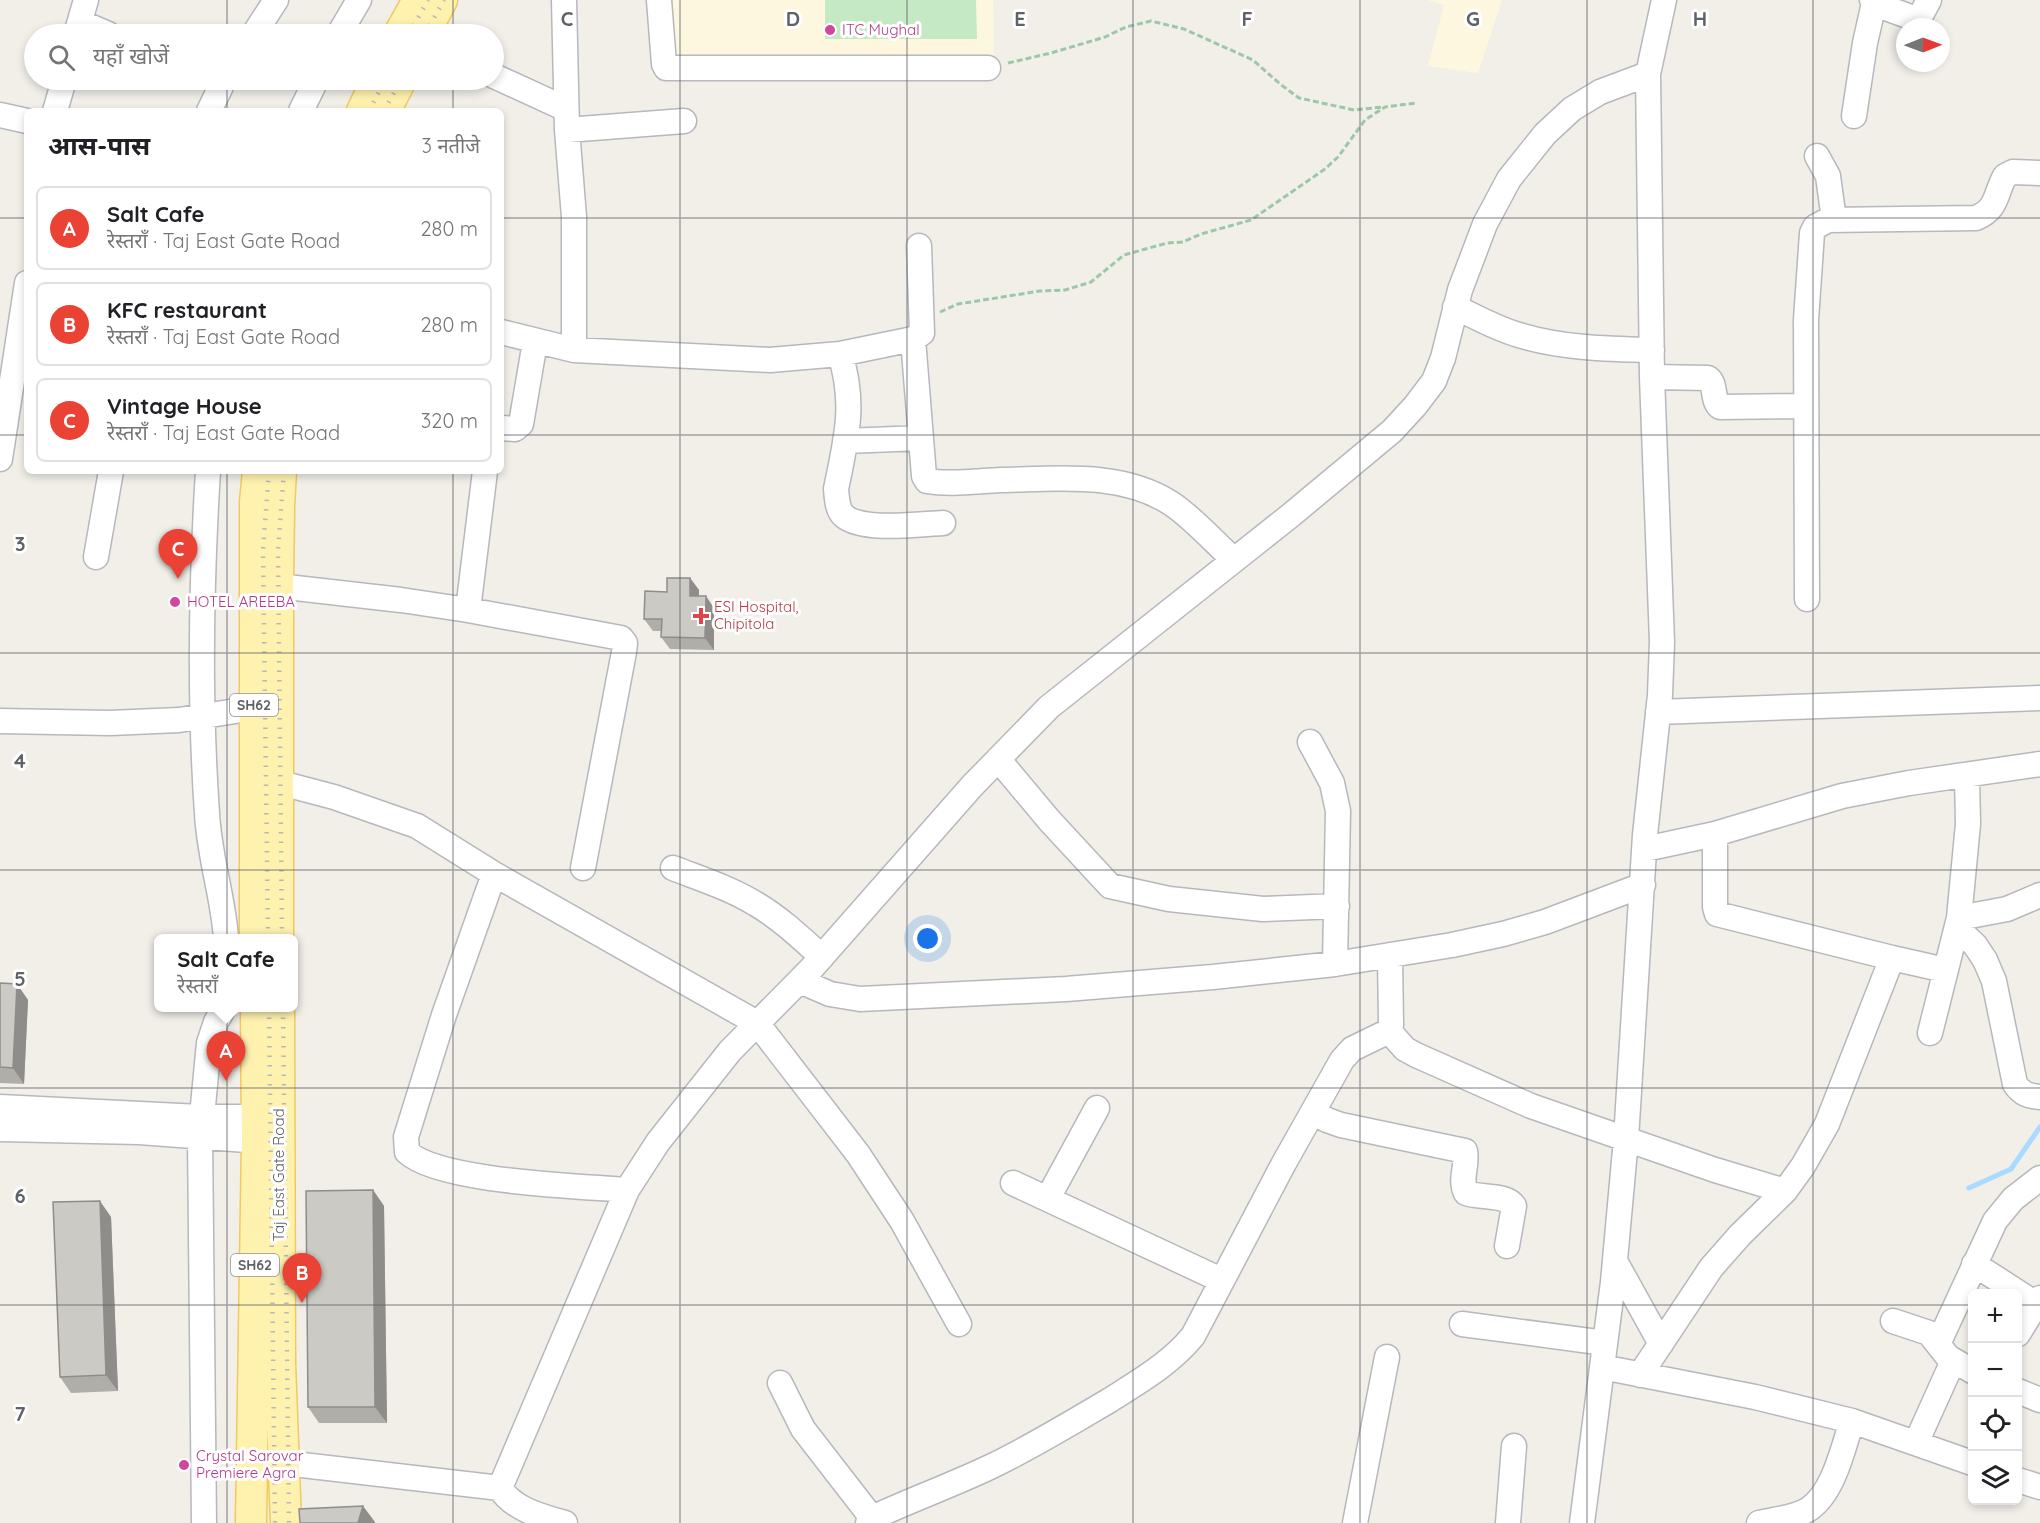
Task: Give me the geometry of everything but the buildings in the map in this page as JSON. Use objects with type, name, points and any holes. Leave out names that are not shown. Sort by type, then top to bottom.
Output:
[{"type":"main road","points":[[405,24],[418,0]]},
{"type":"main road","points":[[429,24],[442,0]]},
{"type":"main road","points":[[363,108],[372,90]]},
{"type":"main road","points":[[387,108],[396,90]]},
{"type":"main road","name":"SH62","points":[[255,934],[255,502],[258,474]]},
{"type":"main road","name":"SH62","points":[[278,934],[278,586],[281,474]]},
{"type":"main road","name":"SH62","points":[[251,1523],[268,1130],[256,1012]]},
{"type":"main road","name":"Taj East Gate Road","points":[[279,1012],[268,1130],[286,1523]]},
{"type":"street","points":[[260,24],[276,0]]},
{"type":"street","points":[[345,24],[359,0]]},
{"type":"street","points":[[564,0],[567,120],[574,217],[574,350]]},
{"type":"street","points":[[659,0],[664,64],[670,69],[988,68]]},
{"type":"street","points":[[1582,1523],[1615,1262],[1662,642],[1652,377],[1648,74],[1664,0]]},
{"type":"street","points":[[1854,116],[1873,1],[1916,19],[1929,0]]},
{"type":"street","points":[[500,1488],[627,1190],[658,1142],[730,1051],[800,981],[964,794],[1049,707],[1291,515],[1392,431],[1434,381],[1443,358],[1455,307],[1485,224],[1509,179],[1545,134],[1572,109],[1600,92],[1648,74]]},
{"type":"street","points":[[504,82],[567,120],[684,121]]},
{"type":"street","points":[[56,108],[61,90]]},
{"type":"street","points":[[210,108],[214,90]]},
{"type":"street","points":[[302,108],[311,90]]},
{"type":"street","points":[[0,115],[24,120]]},
{"type":"street","points":[[1817,156],[1828,176],[1834,220]]},
{"type":"street","points":[[1807,599],[1806,320],[1812,233],[1820,223],[1834,220],[1976,218],[1987,214],[1992,208],[2005,176],[2013,172],[2040,173]]},
{"type":"street","points":[[919,246],[918,329],[921,438],[924,476],[927,481],[1071,479],[1108,481],[1132,487],[1156,495],[1189,517],[1233,560]]},
{"type":"street","points":[[1,447],[24,302]]},
{"type":"street","points":[[1455,307],[1516,335],[1544,342],[1612,349],[1652,350]]},
{"type":"street","points":[[504,333],[574,350],[760,360],[840,354],[918,329]]},
{"type":"street","points":[[504,428],[515,429],[520,424],[535,342]]},
{"type":"street","points":[[840,354],[849,386],[850,406],[836,489],[837,502],[843,516],[871,525],[943,523]]},
{"type":"street","points":[[1652,377],[1708,378],[1720,407],[1805,406]]},
{"type":"street","points":[[845,441],[921,438]]},
{"type":"street","points":[[96,557],[110,474]]},
{"type":"street","points":[[208,474],[204,534],[202,717],[211,855],[224,910],[226,934]]},
{"type":"street","points":[[468,610],[485,474]]},
{"type":"street","points":[[278,586],[468,610],[615,635],[625,643],[583,868]]},
{"type":"street","points":[[1658,712],[2040,698]]},
{"type":"street","points":[[0,721],[110,723],[179,720],[254,708]]},
{"type":"street","points":[[1310,742],[1332,783],[1338,811],[1335,964]]},
{"type":"street","points":[[998,759],[1049,820],[1110,886],[1169,899],[1263,909],[1336,906]]},
{"type":"street","points":[[1645,849],[1715,834],[1842,796],[1909,783],[2040,764]]},
{"type":"street","points":[[1930,1033],[1958,923],[1968,824],[1967,776]]},
{"type":"street","points":[[278,782],[334,797],[417,826],[494,874],[757,1023],[858,1154],[902,1221],[959,1324]]},
{"type":"street","points":[[1715,834],[1715,907],[1717,914],[1945,970]]},
{"type":"street","points":[[673,868],[732,891],[756,904],[778,919],[822,957]]},
{"type":"street","points":[[494,874],[444,1015],[406,1137],[407,1152],[413,1158],[488,1178],[627,1190]]},
{"type":"street","points":[[800,981],[844,998],[870,998],[1066,989],[1335,964],[1462,943],[1545,922],[1643,885]]},
{"type":"street","points":[[1958,923],[2007,909],[2040,895]]},
{"type":"street","points":[[1958,923],[1985,960],[1994,981],[2015,1084],[2021,1092],[2029,1096],[2040,1097]]},
{"type":"street","points":[[780,1383],[803,1429],[870,1520],[1008,1458],[1082,1417],[1165,1364],[1181,1351],[1193,1336],[1221,1280],[1342,1060],[1352,1049],[1389,1031],[1391,1025],[1390,955]]},
{"type":"street","points":[[1640,1375],[1711,1268],[1740,1235],[1785,1191],[1803,1166],[1827,1124],[1892,958]]},
{"type":"street","points":[[204,1523],[200,1127],[210,1043],[216,1022],[222,1012]]},
{"type":"street","points":[[1389,1031],[1405,1049],[1416,1055],[1531,1106],[1714,1170],[1785,1191]]},
{"type":"street","points":[[0,1107],[200,1127],[268,1130]]},
{"type":"street","points":[[1048,1198],[1097,1108]]},
{"type":"street","points":[[1313,1112],[1341,1125],[1466,1151],[1463,1182],[1466,1193],[1507,1200],[1514,1206],[1507,1246]]},
{"type":"street","points":[[0,1129],[139,1132],[200,1127]]},
{"type":"street","points":[[1916,1443],[1955,1359],[1974,1264],[1995,1221],[2013,1199],[2040,1178]]},
{"type":"street","points":[[1013,1183],[1221,1280]]},
{"type":"street","points":[[1615,1262],[1661,1344]]},
{"type":"street","points":[[1974,1264],[2038,1301],[2022,1327]]},
{"type":"street","points":[[1893,1320],[1929,1333],[1955,1359]]},
{"type":"street","points":[[1462,1324],[1605,1342]]},
{"type":"street","points":[[1355,1523],[1387,1357]]},
{"type":"street","points":[[1602,1367],[1755,1397],[1852,1421],[1968,1462]]},
{"type":"street","points":[[2022,1393],[2040,1401]]},
{"type":"street","points":[[1759,1523],[1795,1515],[1809,1509],[1821,1498],[1830,1483],[1852,1421]]},
{"type":"street","points":[[1508,1523],[1514,1446]]},
{"type":"street","points":[[285,1463],[500,1488]]},
{"type":"street","points":[[2022,1481],[2040,1487]]},
{"type":"street","points":[[500,1488],[519,1515],[553,1521]]},
{"type":"path","points":[[988,68],[1051,53],[1105,37],[1126,27],[1151,21],[1184,28],[1253,60],[1299,98],[1354,110],[1416,103]]},
{"type":"path","points":[[918,329],[958,304],[1040,291],[1065,290],[1091,282],[1124,255],[1167,243],[1183,242],[1201,234],[1251,220],[1325,169],[1338,157],[1365,120],[1385,107]]},
{"type":"shaded area","name":"ITC Mughal","points":[[664,0],[993,0],[994,60],[671,61]]},
{"type":"shaded area","points":[[1428,0],[1502,0],[1478,73],[1428,66],[1444,5]]},
{"type":"green space","points":[[825,0],[976,0],[977,39],[825,39]]},
{"type":"waterway","points":[[1969,1188],[2011,1169],[2040,1127]]},
{"type":"railway","points":[[415,24],[428,0]]},
{"type":"railway","points":[[431,24],[444,0]]},
{"type":"railway","points":[[371,108],[380,90]]},
{"type":"railway","points":[[386,108],[396,90]]},
{"type":"railway","points":[[268,934],[263,550],[269,474]]},
{"type":"railway","points":[[282,934],[278,550],[284,474]]},
{"type":"railway","points":[[269,1012],[275,1523]]},
{"type":"railway","points":[[283,1012],[289,1523]]},
{"type":"place","name":"ITC Mughal","points":[[830,30]]},
{"type":"place","name":"Vintage House","points":[[178,579]]},
{"type":"place","name":"HOTEL AREEBA","points":[[175,602]]},
{"type":"place","name":"ESI Hospital, Chipitola","points":[[701,616]]},
{"type":"place","name":"Salt Cafe","points":[[226,1081]]},
{"type":"place","name":"KFC restaurant","points":[[302,1303]]},
{"type":"place","name":"Crystal Sarovar Premiere Agra","points":[[184,1465]]}]
